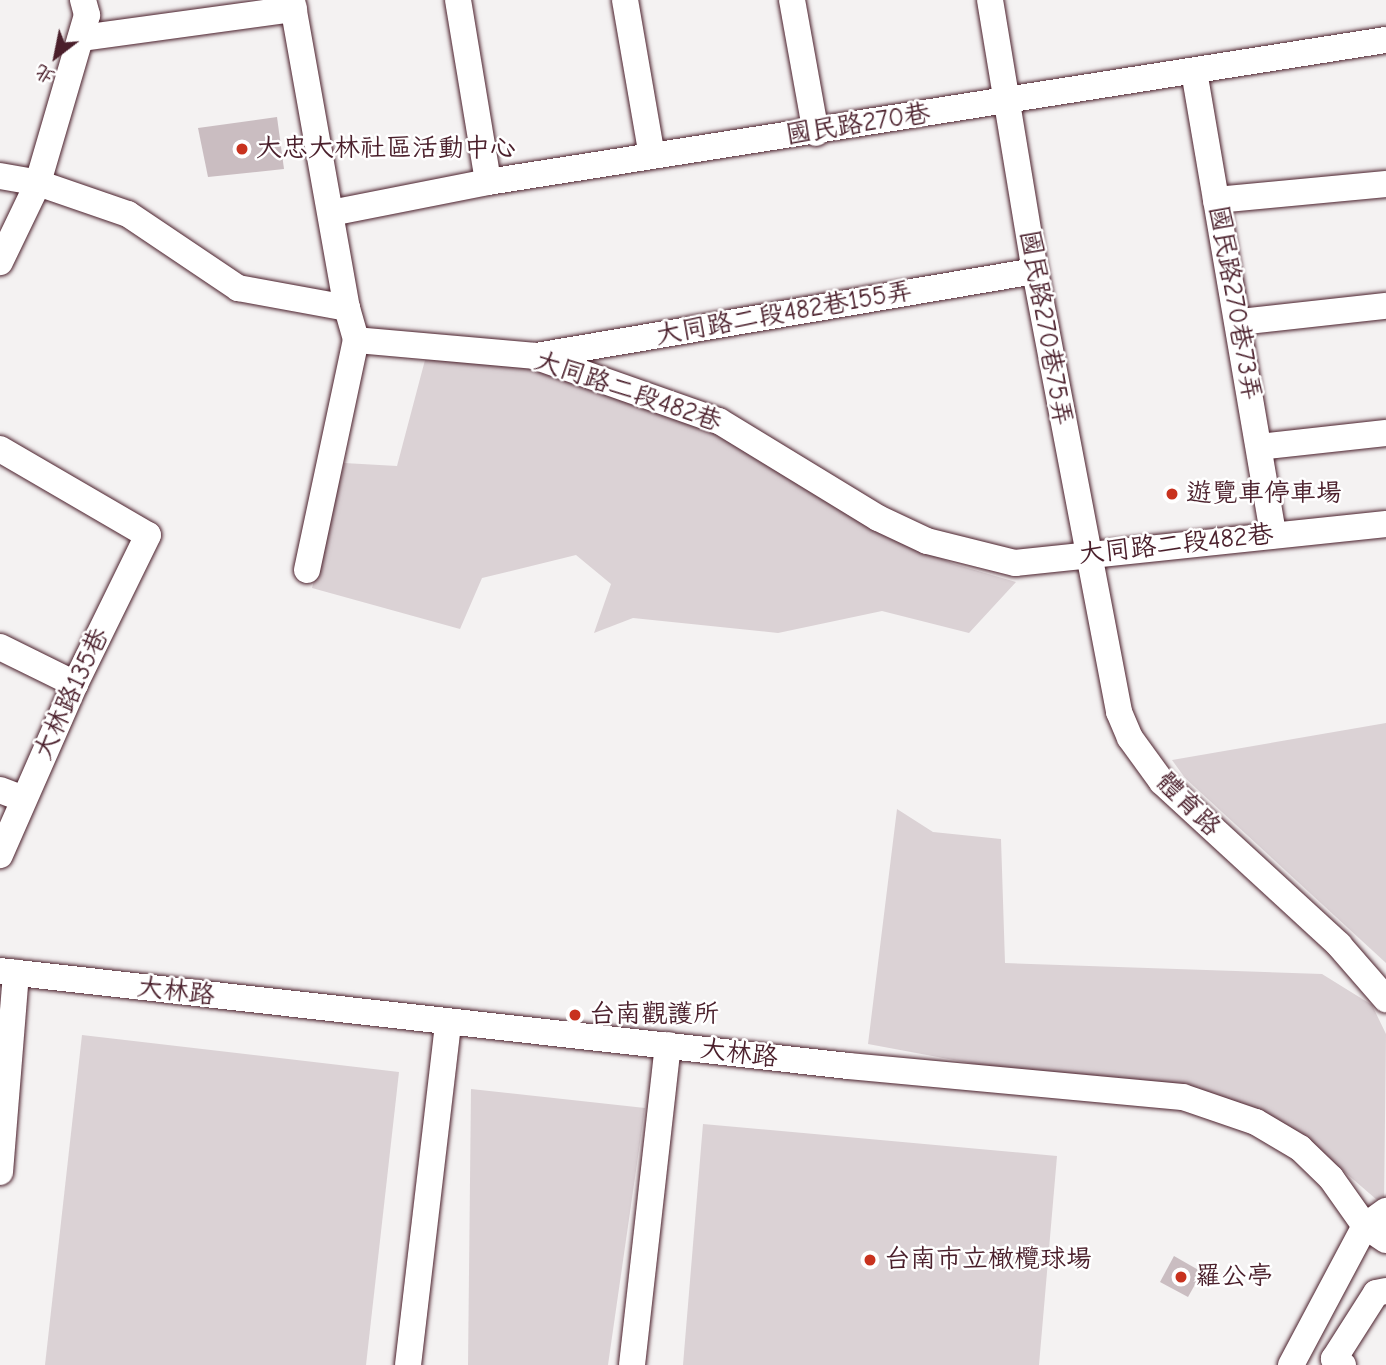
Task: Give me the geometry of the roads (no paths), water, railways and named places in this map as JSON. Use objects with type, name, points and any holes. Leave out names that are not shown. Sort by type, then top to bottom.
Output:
[{"type":"street","points":[[0,262],[38,183],[87,15],[83,0]]},
{"type":"street","points":[[458,0],[488,182]]},
{"type":"street","points":[[625,0],[652,156]]},
{"type":"street","points":[[792,0],[816,133]]},
{"type":"street","name":"國民路270巷75弄","points":[[990,0],[1086,555]]},
{"type":"street","points":[[81,38],[293,5],[347,308],[356,340],[307,570]]},
{"type":"street","name":"國民路270巷","points":[[331,214],[488,182],[816,133],[1386,40]]},
{"type":"street","name":"國民路270巷73弄","points":[[1194,71],[1240,322],[1273,535]]},
{"type":"street","points":[[0,176],[38,183],[128,214],[239,288],[347,308]]},
{"type":"street","points":[[1216,200],[1386,184]]},
{"type":"street","name":"大同路二段482巷155弄","points":[[534,356],[1035,271]]},
{"type":"street","points":[[1240,322],[1386,306]]},
{"type":"street","name":"大同路二段482巷","points":[[356,340],[534,356],[719,421],[878,519],[928,541],[1015,563],[1386,524]]},
{"type":"street","points":[[1259,447],[1386,433]]},
{"type":"street","name":"大林路135巷","points":[[0,449],[148,535],[75,684],[12,795],[0,855]]},
{"type":"street","name":"體育路","points":[[1086,555],[1119,712],[1145,762],[1181,802],[1339,945],[1386,999]]},
{"type":"street","points":[[0,647],[75,684]]},
{"type":"street","points":[[0,1172],[8,972]]},
{"type":"street","name":"大林路","points":[[8,972],[448,1023],[1183,1097],[1256,1122],[1300,1148],[1379,1226]]},
{"type":"street","points":[[408,1365],[448,1023]]},
{"type":"street","points":[[632,1365],[668,1045]]},
{"type":"street","points":[[1291,1365],[1379,1226]]},
{"type":"street","points":[[1343,1365],[1334,1359],[1376,1293],[1386,1291]]},
{"type":"place","name":"大忠大林社區活動中心","points":[[242,149]]},
{"type":"place","name":"遊覽車停車場","points":[[1172,494]]},
{"type":"place","name":"台南觀護所","points":[[575,1015]]},
{"type":"place","name":"台南市立橄欖球場","points":[[870,1260]]},
{"type":"place","name":"羅公亭","points":[[1181,1277]]}]
